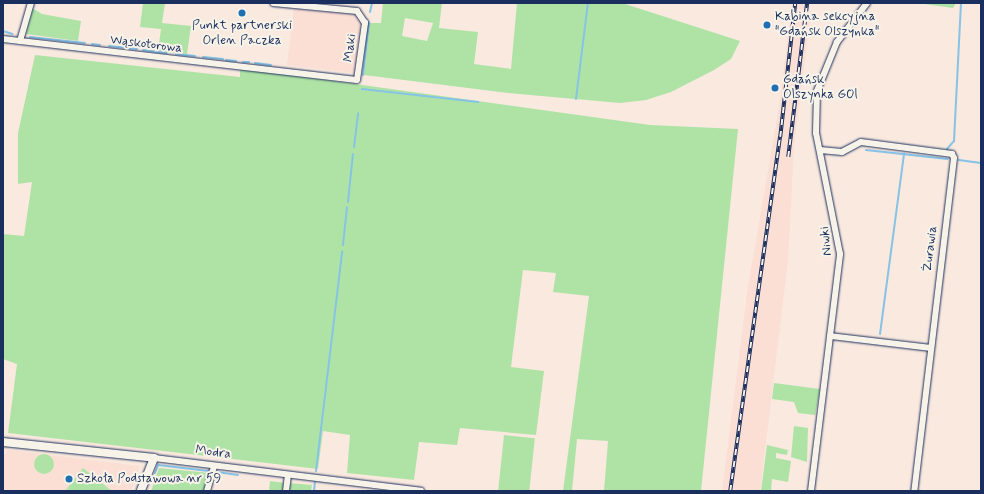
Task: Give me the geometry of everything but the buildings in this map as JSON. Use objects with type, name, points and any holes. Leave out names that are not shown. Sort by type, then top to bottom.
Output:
[{"type":"street","points":[[20,42],[31,3]]},
{"type":"street","name":"Maki","points":[[273,3],[357,11],[365,23],[358,80]]},
{"type":"street","name":"Niwki","points":[[811,491],[840,244],[820,150],[815,118],[823,72],[837,42],[867,3]]},
{"type":"street","name":"Wąskotorowa","points":[[3,39],[358,80]]},
{"type":"street","name":"Żurawia","points":[[820,150],[842,152],[861,142],[952,154],[914,491]]},
{"type":"street","points":[[830,336],[930,348]]},
{"type":"street","name":"Modra","points":[[3,442],[154,458],[378,488],[421,491]]},
{"type":"street","points":[[142,491],[154,458]]},
{"type":"street","points":[[207,491],[214,466]]},
{"type":"street","points":[[286,491],[288,475]]},
{"type":"shaded area","points":[[792,3],[809,3],[810,20],[794,145],[788,261],[760,491],[722,491],[748,287],[780,101]]},
{"type":"shaded area","points":[[294,8],[352,13],[358,17],[363,23],[356,73],[287,65]]},
{"type":"shaded area","name":"Szkoła Podstawowa nr 59","points":[[8,450],[140,466],[131,491],[3,491],[3,457]]},
{"type":"green space","points":[[143,3],[165,3],[162,23],[191,26],[187,54],[158,51],[161,29],[140,27]]},
{"type":"green space","points":[[383,3],[442,3],[439,28],[478,32],[474,64],[511,69],[517,3],[622,3],[740,41],[731,59],[714,70],[671,92],[646,100],[620,103],[508,93],[364,75],[370,23],[381,23]],"holes":[[[405,18],[433,23],[427,41],[402,36]]]},
{"type":"green space","points":[[917,3],[956,3],[953,8]]},
{"type":"green space","points":[[32,8],[42,14],[81,21],[78,41],[26,34]]},
{"type":"green space","points":[[35,55],[240,77],[240,68],[650,125],[738,129],[701,491],[604,491],[608,441],[577,439],[572,491],[563,491],[589,296],[553,292],[556,273],[523,270],[511,367],[544,371],[536,435],[460,428],[457,445],[419,442],[414,480],[347,473],[350,435],[323,431],[318,469],[8,433],[17,364],[3,359],[3,234],[24,236],[32,182],[18,184],[18,133]]},
{"type":"green space","points":[[774,383],[820,389],[815,415],[798,413],[794,402],[772,399]]},
{"type":"green space","points":[[794,426],[808,428],[807,462],[791,457]]},
{"type":"green space","points":[[504,435],[535,438],[529,491],[498,491]]},
{"type":"green space","points":[[767,445],[788,450],[787,455],[776,453],[776,458],[791,461],[788,482],[772,479],[771,491],[761,491]]},
{"type":"green space","points":[[44,454],[51,457],[54,464],[51,471],[44,474],[37,471],[34,464],[37,457]]},
{"type":"green space","points":[[83,468],[112,491],[65,491]]},
{"type":"green space","points":[[159,468],[210,473],[205,491],[151,491]]},
{"type":"green space","points":[[270,481],[285,483],[284,491],[269,491]]},
{"type":"green space","points":[[289,483],[312,485],[311,491],[288,491]]},
{"type":"waterway","points":[[370,12],[372,3]]},
{"type":"waterway","points":[[576,99],[588,3]]},
{"type":"waterway","points":[[947,149],[954,141],[961,3]]},
{"type":"waterway","points":[[363,75],[369,22]]},
{"type":"waterway","points":[[3,31],[13,34]]},
{"type":"waterway","points":[[30,37],[85,43]]},
{"type":"waterway","points":[[92,44],[100,45]]},
{"type":"waterway","points":[[109,46],[137,49]]},
{"type":"waterway","points":[[143,50],[167,53]]},
{"type":"waterway","points":[[176,54],[195,56]]},
{"type":"waterway","points":[[203,57],[223,59]]},
{"type":"waterway","points":[[226,60],[236,61]]},
{"type":"waterway","points":[[243,62],[249,62]]},
{"type":"waterway","points":[[255,63],[271,65]]},
{"type":"waterway","points":[[362,89],[478,102]]},
{"type":"waterway","points":[[354,147],[358,113]]},
{"type":"waterway","points":[[866,150],[948,159]]},
{"type":"waterway","points":[[348,202],[353,154]]},
{"type":"waterway","points":[[880,334],[904,154]]},
{"type":"waterway","points":[[959,160],[981,163]]},
{"type":"waterway","points":[[343,245],[347,207]]},
{"type":"waterway","points":[[316,471],[342,252]]},
{"type":"waterway","points":[[155,473],[158,465],[209,471]]},
{"type":"waterway","points":[[217,472],[238,475]]},
{"type":"waterway","points":[[314,491],[315,482]]},
{"type":"railway","points":[[730,491],[780,137],[795,3]]},
{"type":"railway","points":[[788,157],[807,3]]},
{"type":"place","name":"Punkt partnerski Orlen Paczka","points":[[242,13]]},
{"type":"place","name":"Kabina sekcyjna \"Gdańsk Olszynka\"","points":[[767,25]]},
{"type":"place","name":"Gdańsk Olszynka GOl","points":[[775,88]]},
{"type":"place","name":"Szkoła Podstawowa nr 59","points":[[69,479]]}]
